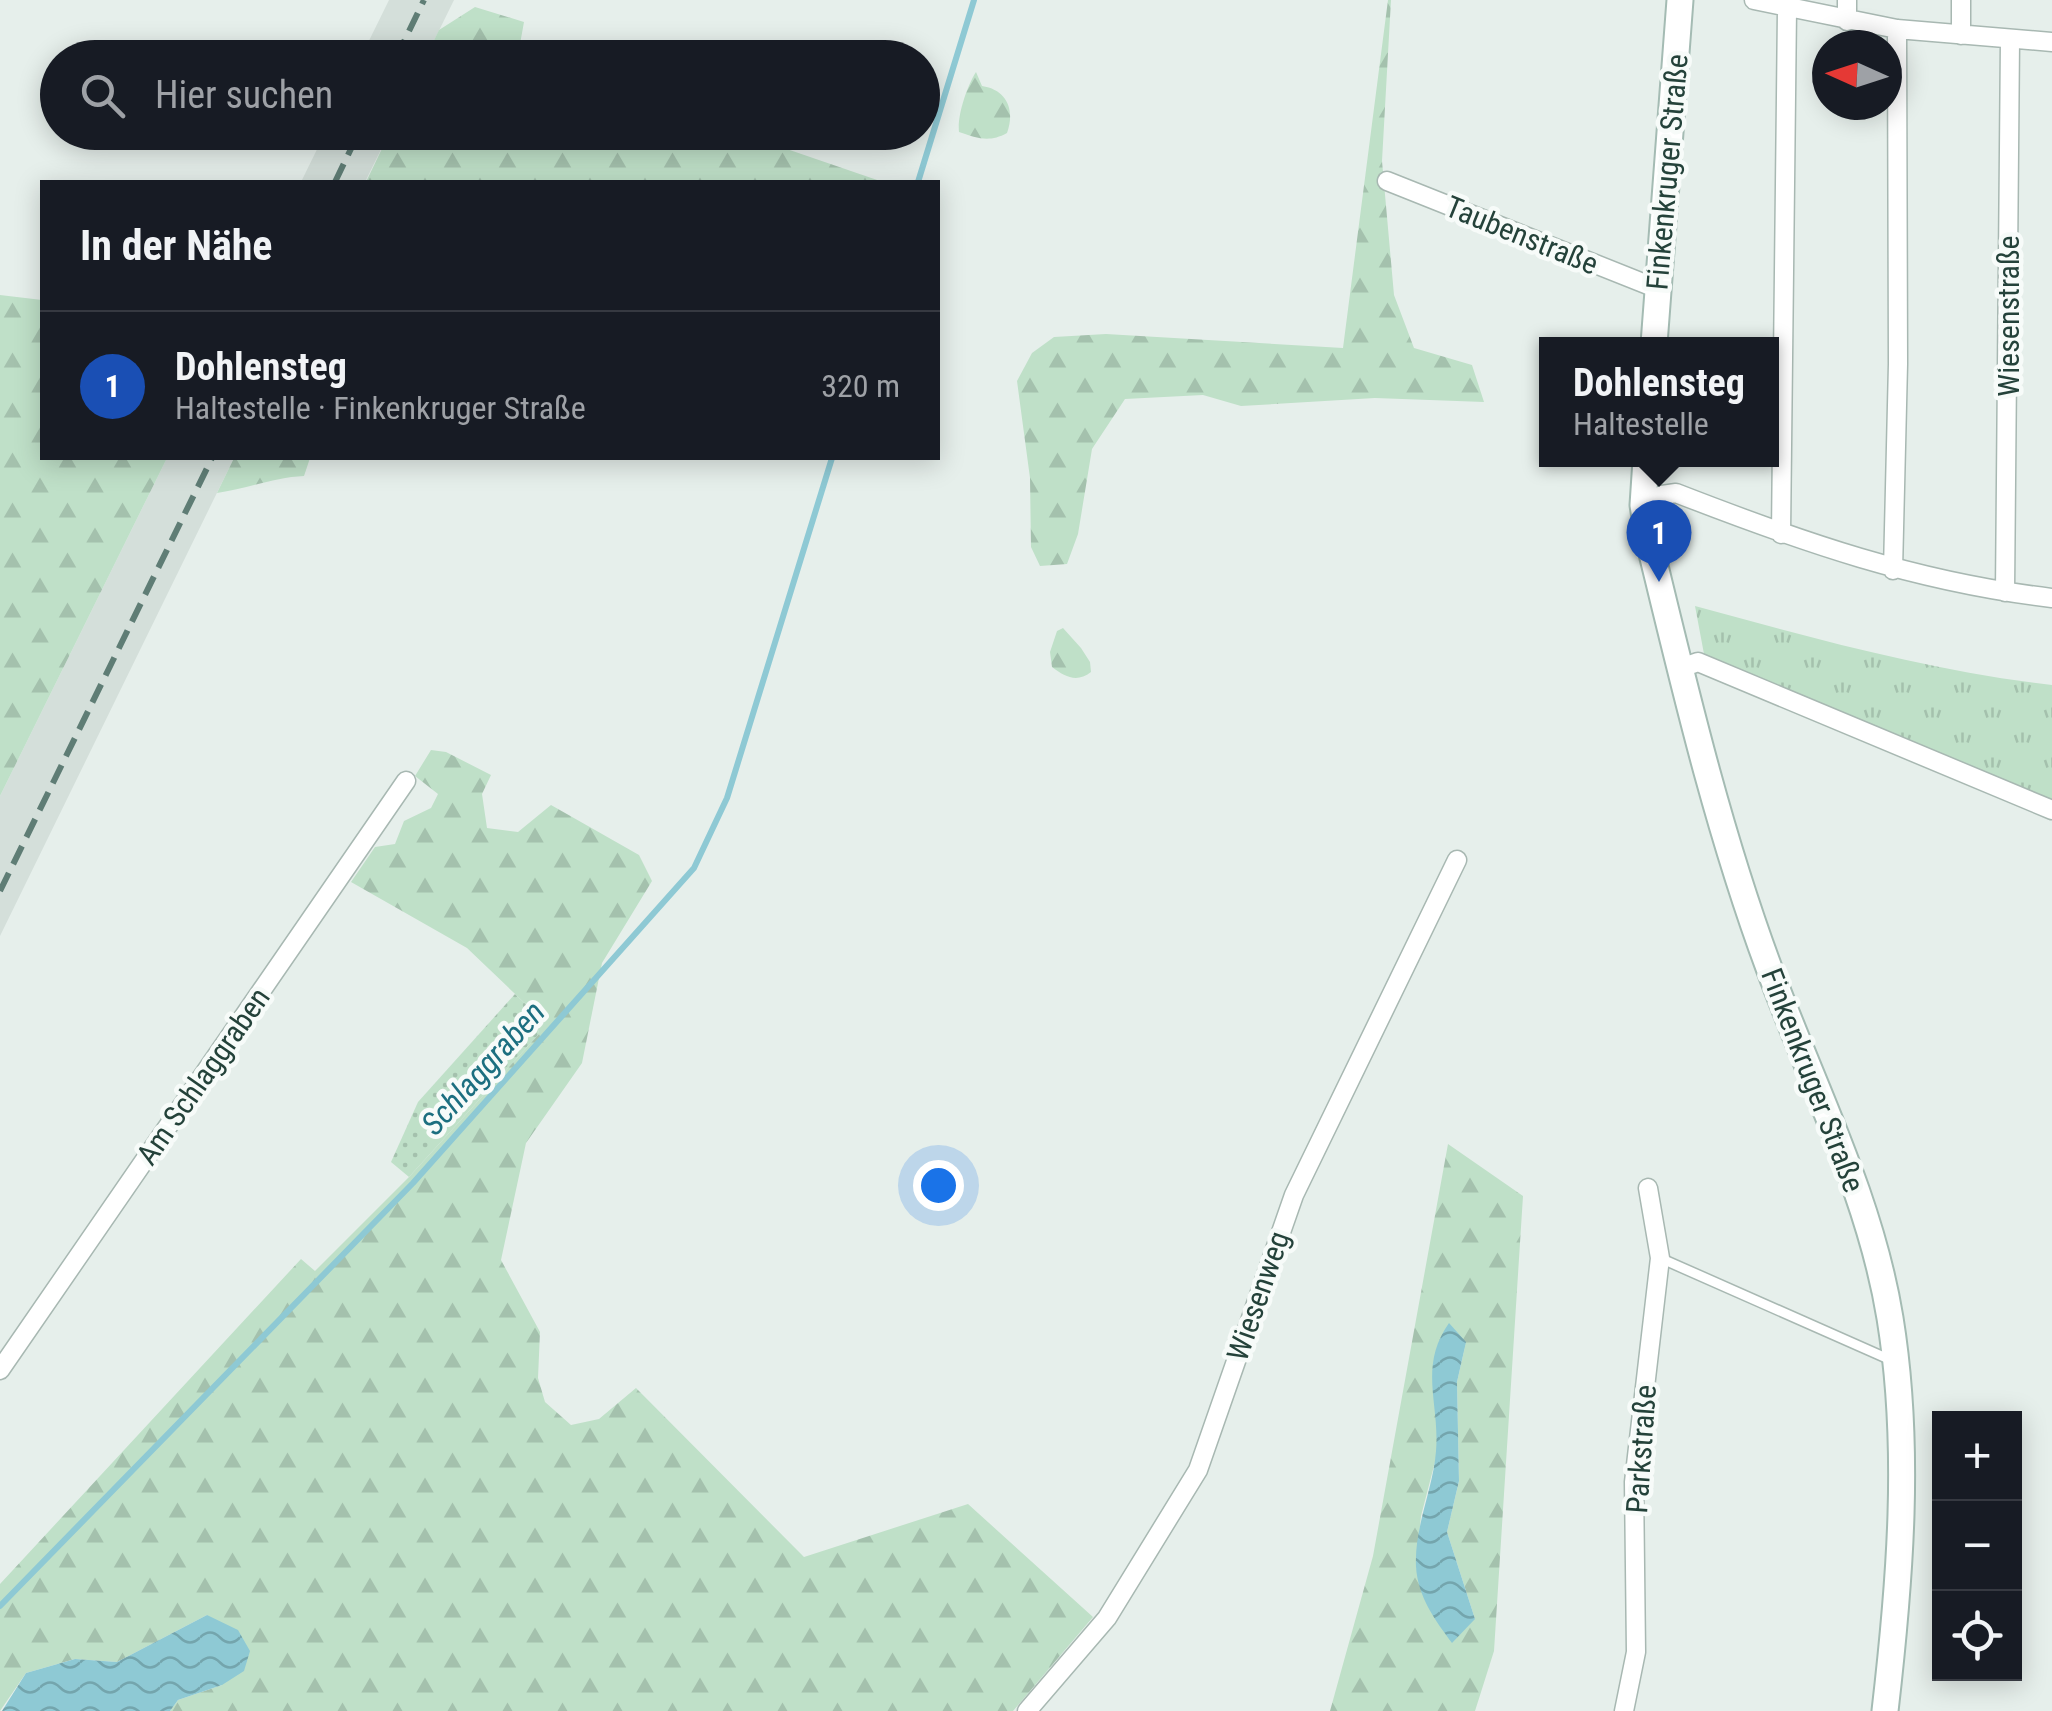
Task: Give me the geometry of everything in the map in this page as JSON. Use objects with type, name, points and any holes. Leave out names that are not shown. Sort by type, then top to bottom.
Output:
[{"type":"street","name":"Finkenkruger Straße","points":[[1655,337],[1680,0]]},
{"type":"street","points":[[1754,0],[1897,29],[2052,42]]},
{"type":"street","points":[[1847,0],[1847,21]]},
{"type":"street","points":[[1961,0],[1961,34]]},
{"type":"street","points":[[1781,534],[1787,9]]},
{"type":"street","points":[[1894,570],[1897,29]]},
{"type":"street","name":"Wiesenstraße","points":[[2005,592],[2010,40]]},
{"type":"street","name":"Taubenstraße","points":[[1387,181],[1658,289]]},
{"type":"street","name":"Finkenkruger Straße","points":[[1646,467],[1643,504],[1681,668],[1743,894],[1864,1214],[1880,1270],[1896,1362],[1902,1432],[1898,1570],[1884,1711]]},
{"type":"street","points":[[1643,504],[1676,493],[1781,534],[1894,570],[2052,598]]},
{"type":"street","points":[[1681,668],[1698,662],[2052,810]]},
{"type":"street","name":"Am Schlaggraben","points":[[0,1370],[406,781]]},
{"type":"street","name":"Wiesenweg","points":[[1027,1711],[1107,1618],[1198,1470],[1294,1194],[1457,860]]},
{"type":"street","name":"Parkstraße","points":[[1624,1711],[1636,1652],[1634,1482],[1660,1258],[1648,1188]]},
{"type":"lane","points":[[1660,1258],[1896,1362]]},
{"type":"shaded area","points":[[389,0],[454,0],[434,40],[369,40]]},
{"type":"shaded area","points":[[316,150],[381,150],[366,180],[302,180]]},
{"type":"shaded area","points":[[166,460],[233,460],[0,936],[0,796]]},
{"type":"green space","points":[[1388,0],[1382,161],[1394,295],[1414,348],[1472,365],[1484,402],[1375,398],[1241,406],[1203,395],[1125,399],[1092,449],[1078,534],[1067,564],[1040,566],[1031,547],[1030,478],[1017,381],[1032,353],[1054,337],[1106,334],[1343,348]]},
{"type":"green space","points":[[475,7],[524,22],[521,40],[434,40],[439,30]]},
{"type":"green space","points":[[976,72],[982,86],[998,92],[1007,103],[1009,125],[1007,133],[1001,136],[983,138],[959,132],[963,101]]},
{"type":"green space","points":[[381,150],[790,150],[877,180],[367,180]]},
{"type":"green space","points":[[0,295],[40,300],[40,460],[166,460],[0,796]]},
{"type":"green space","points":[[233,460],[309,460],[304,476],[217,493]]},
{"type":"green space","points":[[1695,606],[1917,662],[2052,685],[2052,801],[1704,654]]},
{"type":"green space","points":[[1063,628],[1090,662],[1091,672],[1086,675],[1071,677],[1052,667],[1050,652],[1057,631]]},
{"type":"green space","points":[[431,750],[446,752],[491,775],[482,794],[487,828],[518,832],[551,805],[639,855],[652,881],[602,963],[582,1063],[526,1143],[501,1260],[540,1332],[538,1378],[545,1402],[571,1425],[599,1419],[636,1388],[804,1557],[968,1504],[1093,1617],[1013,1711],[170,1711],[178,1700],[222,1685],[207,1615],[117,1662],[75,1659],[26,1673],[0,1711],[0,1584],[301,1259],[315,1271],[409,1177],[539,1034],[535,1013],[467,948],[351,882],[375,847],[395,844],[404,821],[431,808],[438,794],[415,776]]},
{"type":"green space","points":[[515,994],[535,1013],[539,1034],[409,1177],[391,1162],[418,1102]]},
{"type":"green space","points":[[1448,1144],[1523,1196],[1494,1651],[1475,1711],[1330,1711],[1373,1556]],"holes":[[[1466,1342],[1457,1382],[1459,1481],[1447,1532],[1475,1619],[1416,1568],[1421,1516]]]},
{"type":"water","points":[[1449,1323],[1466,1342],[1457,1382],[1459,1481],[1447,1532],[1475,1619],[1452,1643],[1424,1598],[1416,1567],[1418,1537],[1436,1451],[1434,1355]]},
{"type":"water","points":[[207,1615],[238,1630],[250,1651],[244,1671],[222,1685],[178,1700],[170,1711],[2,1711],[26,1673],[75,1659],[117,1662]]},
{"type":"waterway","name":"Schlaggraben","points":[[940,110],[974,0]]},
{"type":"waterway","name":"Schlaggraben","points":[[919,180],[928,150]]},
{"type":"waterway","name":"Schlaggraben","points":[[0,1606],[413,1183],[694,868],[727,798],[831,460]]},
{"type":"railway","points":[[405,40],[424,0]]},
{"type":"railway","points":[[336,180],[350,150]]},
{"type":"railway","points":[[0,891],[211,460]]},
{"type":"place","name":"Dohlensteg","points":[[1659,582]]}]
